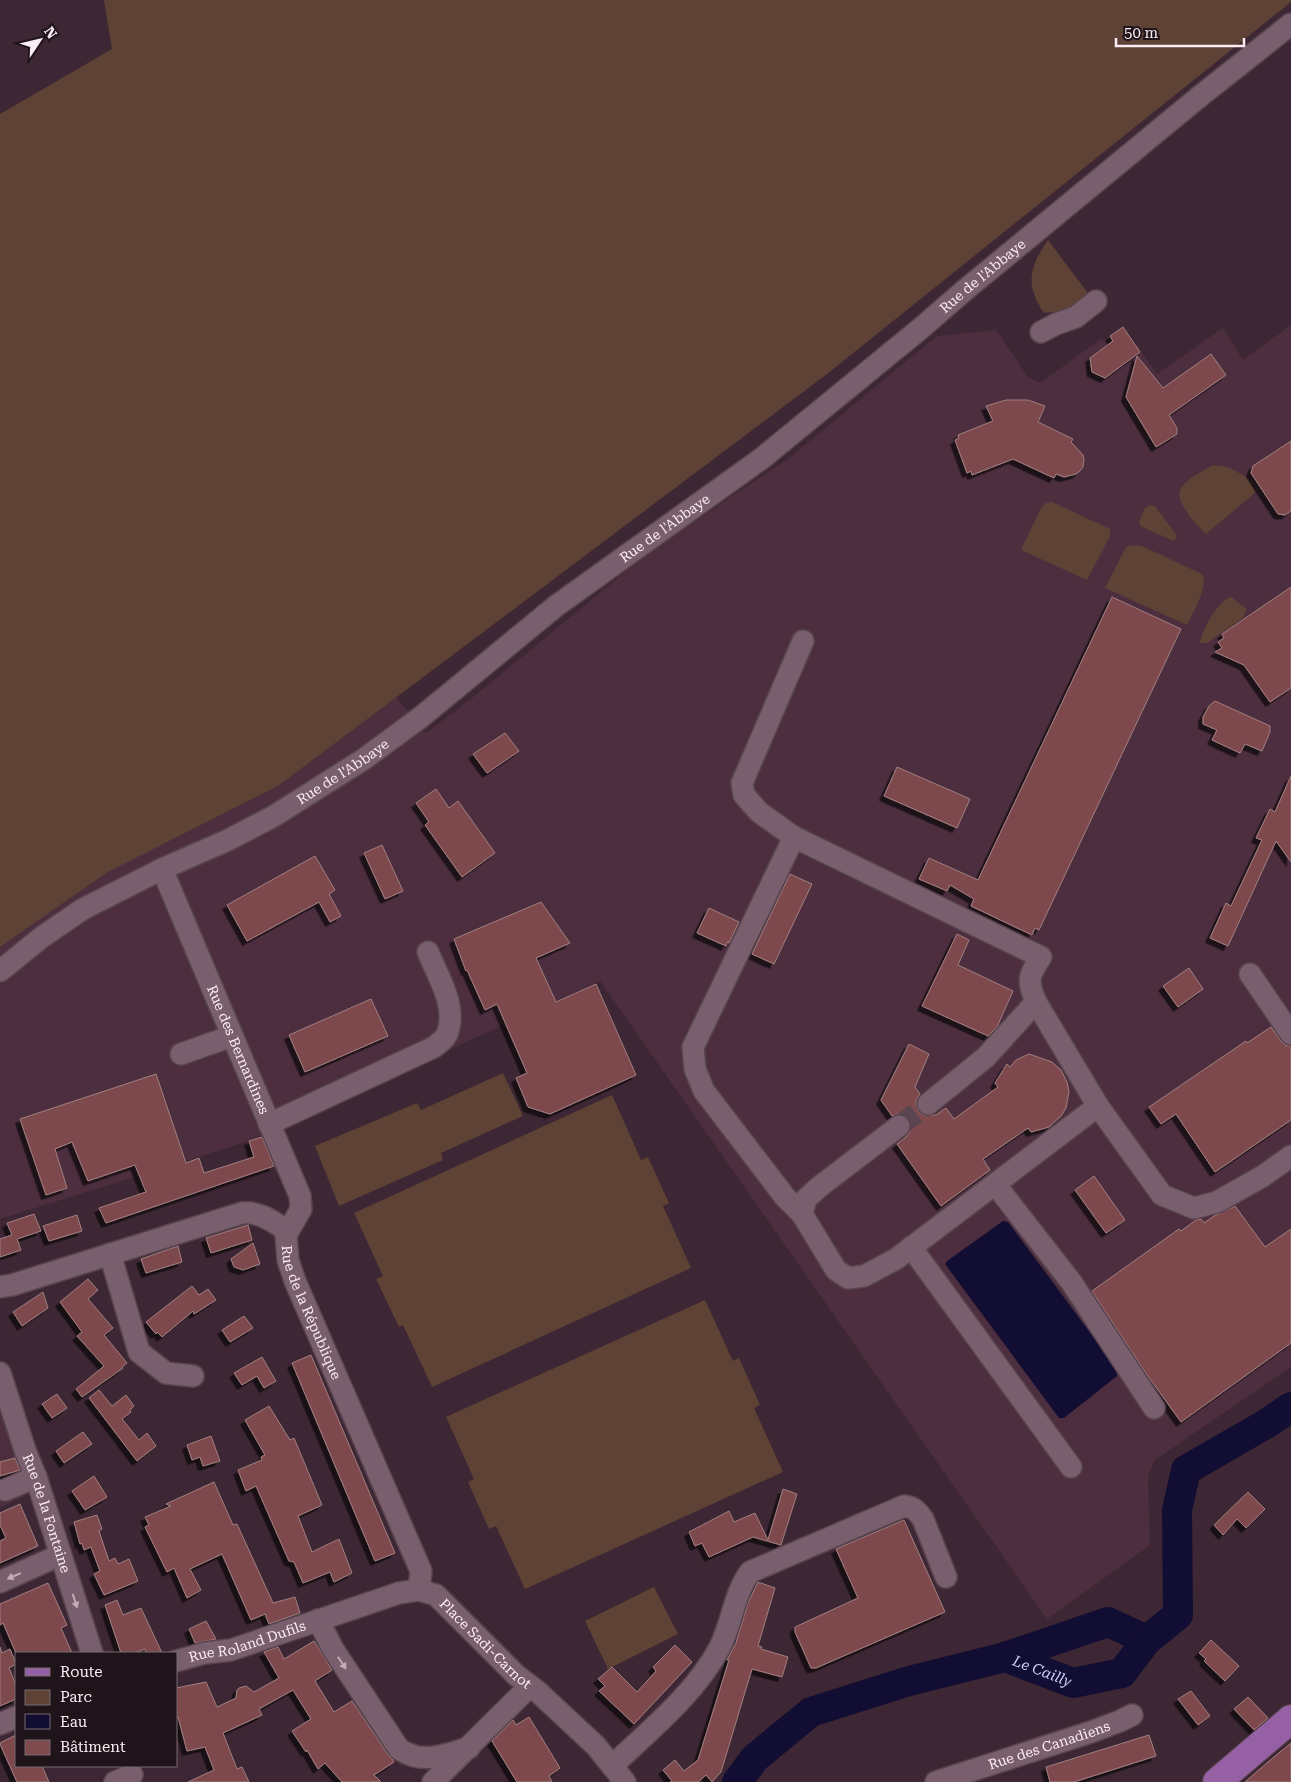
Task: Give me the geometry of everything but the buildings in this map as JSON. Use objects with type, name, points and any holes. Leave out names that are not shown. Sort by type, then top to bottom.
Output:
[{"type":"main road","points":[[1217,1782],[1291,1719]]},
{"type":"street","name":"Rue de l'Abbaye","points":[[0,971],[42,937],[82,909],[162,869],[228,840],[274,816],[364,759],[421,717],[556,606],[761,459],[1199,97],[1291,24]]},
{"type":"street","points":[[1041,332],[1076,317],[1096,301]]},
{"type":"street","points":[[803,641],[742,783],[744,795],[759,812],[794,837],[1041,957],[1033,969],[1029,985],[1036,1002],[1098,1106],[1162,1194],[1194,1208],[1217,1202],[1291,1156]]},
{"type":"street","points":[[794,837],[693,1047],[695,1069],[704,1091],[785,1196],[802,1214],[836,1270],[848,1278],[864,1276],[896,1259],[1098,1106]]},
{"type":"street","name":"Rue des Bernardines","points":[[162,869],[300,1196],[301,1209],[288,1231]]},
{"type":"street","points":[[269,1124],[434,1048],[447,1036],[452,1018],[448,998],[428,952]]},
{"type":"street","points":[[1250,974],[1291,1034]]},
{"type":"street","points":[[928,1104],[986,1057],[1036,1002]]},
{"type":"street","points":[[181,1054],[232,1036]]},
{"type":"street","points":[[802,1214],[806,1199],[819,1187],[899,1126]]},
{"type":"street","points":[[995,1184],[1072,1283],[1154,1408]]},
{"type":"street","name":"Rue de la République","points":[[0,1287],[12,1285],[242,1213],[252,1212],[260,1214],[288,1231],[286,1247],[295,1281],[421,1571],[420,1590]]},
{"type":"street","points":[[912,1247],[1071,1468]]},
{"type":"street","points":[[110,1254],[139,1352],[166,1373],[193,1376]]},
{"type":"street","name":"Rue de la Fontaine","points":[[0,1373],[25,1450],[36,1476],[92,1652]]},
{"type":"street","points":[[5,1490],[36,1476]]},
{"type":"street","points":[[530,1686],[596,1746],[619,1774],[688,1692],[720,1647],[732,1618],[742,1584],[750,1572],[904,1506],[911,1507],[917,1511],[923,1519],[946,1578]]},
{"type":"street","points":[[0,1582],[60,1555]]},
{"type":"street","points":[[420,1590],[399,1593],[318,1620],[333,1650],[399,1749],[416,1757],[424,1758],[469,1748]]},
{"type":"street","name":"Place Sadi-Carnot","points":[[420,1590],[436,1595],[516,1675],[530,1686],[433,1782]]},
{"type":"street","name":"Rue Roland Dufils","points":[[178,1660],[204,1653],[231,1650],[318,1620]]},
{"type":"street","name":"Rue des Canadiens","points":[[936,1782],[1091,1732],[1132,1715]]},
{"type":"street","points":[[0,1724],[15,1717]]},
{"type":"shaded area","points":[[1291,325],[1291,1367],[1155,1460],[1148,1476],[1150,1545],[1047,1619],[600,981],[249,1141],[0,1219],[0,947],[108,872],[278,786],[396,697],[426,733],[472,698],[652,550],[789,458],[937,336],[996,330],[1028,377],[1040,383],[1101,339],[1103,341],[1123,327],[1157,374],[1223,328],[1243,360]]},
{"type":"shaded area","points":[[0,1387],[35,1491],[0,1508]]},
{"type":"green space","points":[[104,0],[1291,0],[1291,2],[827,374],[278,786],[108,872],[0,947],[0,114],[112,49]]},
{"type":"green space","points":[[1048,240],[1090,296],[1068,309],[1044,313],[1034,294],[1032,276],[1037,259]]},
{"type":"green space","points":[[1213,465],[1228,467],[1248,478],[1256,492],[1206,534],[1187,513],[1179,493],[1187,481]]},
{"type":"green space","points":[[1052,502],[1110,529],[1110,536],[1087,580],[1021,550],[1042,506]]},
{"type":"green space","points":[[1149,505],[1155,506],[1177,536],[1174,541],[1142,527],[1139,523],[1144,509]]},
{"type":"green space","points":[[1132,545],[1142,546],[1202,574],[1204,579],[1202,592],[1187,625],[1105,588],[1126,547]]},
{"type":"green space","points":[[1231,597],[1247,609],[1243,618],[1207,643],[1200,643],[1211,616],[1221,604]]},
{"type":"green space","points":[[503,1073],[523,1116],[441,1153],[443,1160],[339,1206],[315,1146],[417,1103],[421,1110]]},
{"type":"green space","points":[[612,1095],[641,1160],[648,1157],[669,1203],[663,1206],[691,1268],[432,1387],[403,1325],[399,1327],[376,1279],[383,1276],[354,1213]]},
{"type":"green space","points":[[705,1300],[733,1361],[739,1358],[760,1405],[754,1408],[783,1472],[525,1589],[496,1526],[489,1529],[468,1482],[474,1479],[446,1417]]},
{"type":"green space","points":[[654,1587],[678,1634],[608,1669],[585,1621]]},
{"type":"water","points":[[1003,1221],[1008,1222],[1117,1369],[1117,1376],[1064,1418],[1059,1418],[945,1264]]},
{"type":"waterway","name":"Le Cailly","points":[[737,1782],[755,1758],[811,1712],[909,1681],[1005,1657],[1073,1683],[1122,1673],[1147,1640],[1178,1615],[1177,1510],[1186,1470],[1266,1424],[1291,1407]]},
{"type":"waterway","points":[[1005,1657],[1108,1622],[1147,1640]]},
{"type":"tunnel","points":[[899,1126],[928,1104]]}]
